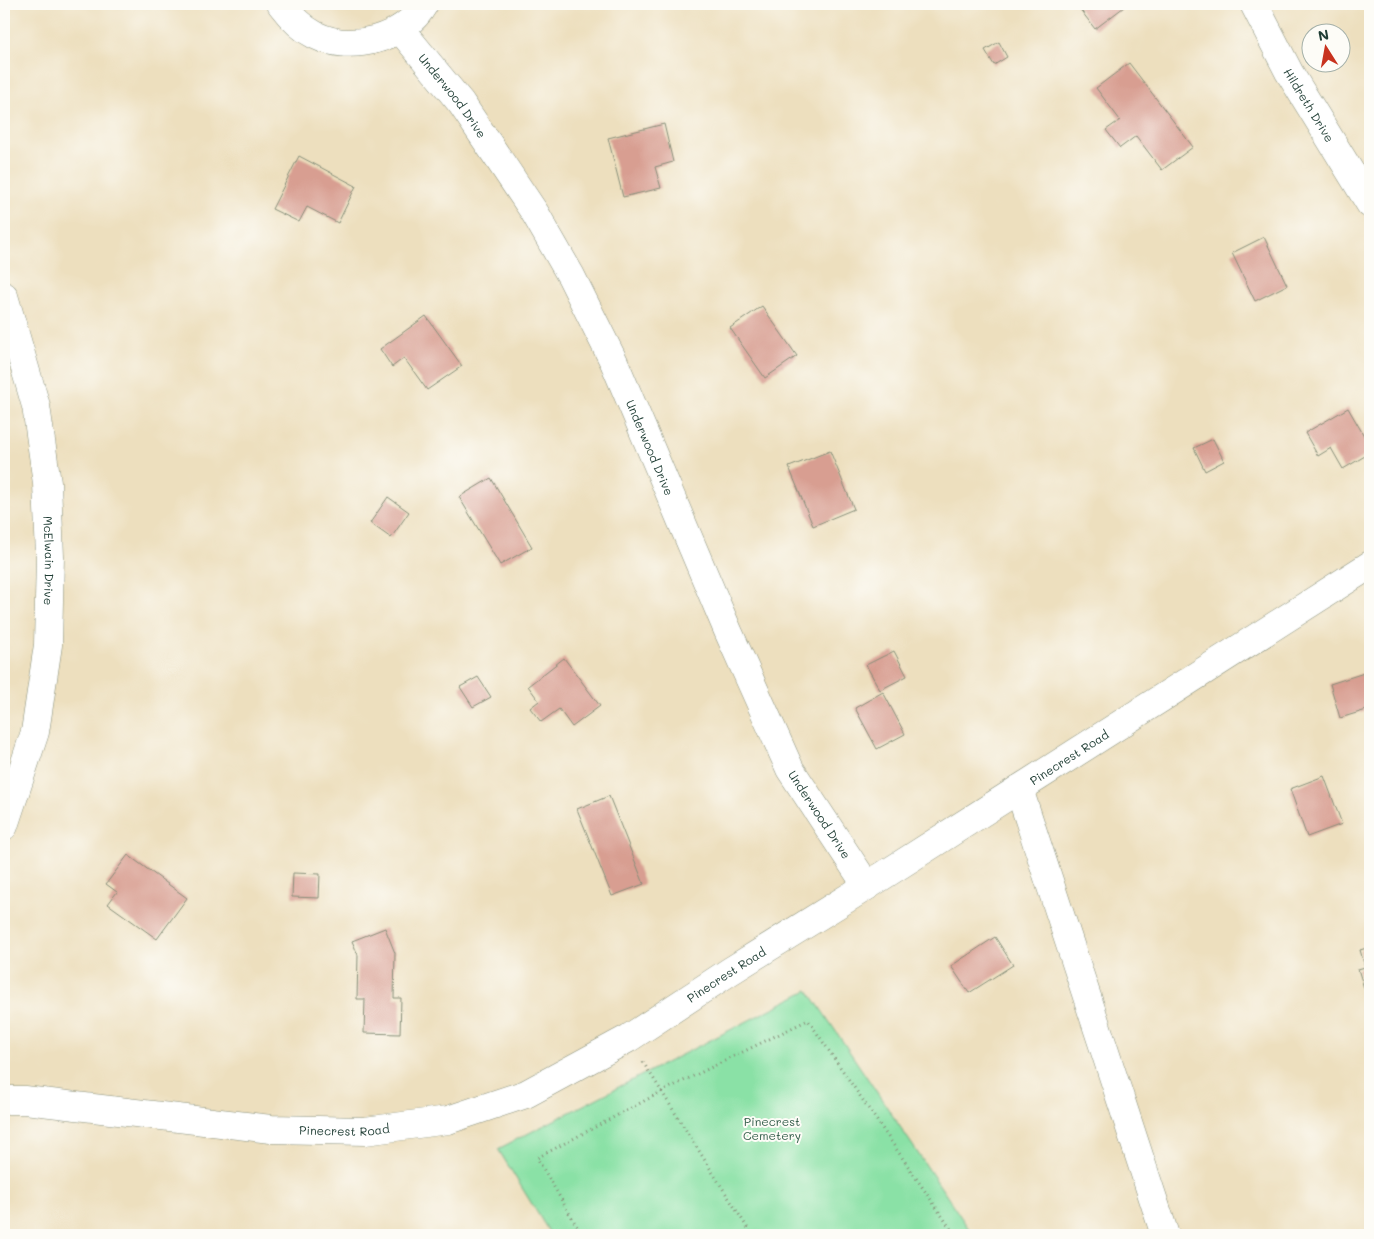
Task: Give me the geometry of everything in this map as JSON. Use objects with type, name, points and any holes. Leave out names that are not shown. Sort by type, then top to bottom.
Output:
[{"type":"street","points":[[281,4],[291,18],[315,35],[343,43],[373,40],[400,29],[424,4]]},
{"type":"street","name":"Hildreth Drive","points":[[1254,4],[1289,72],[1370,204]]},
{"type":"street","name":"Underwood Drive","points":[[400,29],[461,103],[536,214],[571,276],[614,362],[728,631],[790,769],[867,886]]},
{"type":"street","name":"McElwain Drive","points":[[4,296],[36,406],[47,483],[50,557],[48,645],[35,732],[4,826]]},
{"type":"street","name":"Pinecrest Road","points":[[4,1100],[25,1100],[271,1129],[365,1131],[448,1120],[526,1094],[629,1038],[729,972],[1370,565]]},
{"type":"street","points":[[1019,789],[1165,1235]]},
{"type":"path","points":[[582,1235],[537,1158],[661,1092],[808,1020],[955,1235]]},
{"type":"path","points":[[629,1038],[752,1235]]},
{"type":"green space","name":"Pinecrest Cemetery","points":[[808,990],[973,1235],[551,1235],[498,1149]]},
{"type":"building","points":[[1076,4],[1121,4],[1124,7],[1095,29]]},
{"type":"building","points":[[999,42],[1007,57],[994,65],[985,50]]},
{"type":"building","points":[[1129,63],[1193,147],[1162,170],[1136,136],[1120,148],[1106,130],[1120,120],[1096,88]]},
{"type":"building","points":[[664,124],[673,162],[655,167],[661,188],[623,197],[608,138]]},
{"type":"building","points":[[299,156],[356,186],[338,223],[307,207],[299,222],[272,209]]},
{"type":"building","points":[[1264,237],[1287,285],[1255,301],[1232,253]]},
{"type":"building","points":[[762,306],[797,356],[765,378],[730,328]]},
{"type":"building","points":[[426,316],[462,366],[427,390],[404,358],[392,367],[380,349]]},
{"type":"building","points":[[1348,408],[1370,446],[1370,453],[1343,469],[1331,448],[1318,456],[1305,433]]},
{"type":"building","points":[[1213,439],[1224,461],[1205,471],[1194,448]]},
{"type":"building","points":[[830,451],[854,509],[813,526],[789,467]]},
{"type":"building","points":[[491,478],[532,547],[500,565],[459,497]]},
{"type":"building","points":[[388,497],[409,512],[391,538],[370,523]]},
{"type":"building","points":[[894,651],[907,676],[880,690],[866,665]]},
{"type":"building","points":[[564,658],[600,706],[572,727],[559,709],[541,722],[530,708],[539,701],[528,686]]},
{"type":"building","points":[[1364,673],[1370,693],[1370,709],[1340,718],[1330,684]]},
{"type":"building","points":[[478,677],[491,697],[473,707],[460,687]]},
{"type":"building","points":[[883,692],[905,734],[877,749],[855,708]]},
{"type":"building","points":[[1324,776],[1342,824],[1307,837],[1290,789]]},
{"type":"building","points":[[609,796],[644,884],[612,896],[577,809]]},
{"type":"building","points":[[128,855],[187,898],[157,939],[108,904],[117,892],[106,884]]},
{"type":"building","points":[[293,873],[320,874],[319,898],[292,897]]},
{"type":"building","points":[[385,928],[395,953],[394,998],[401,998],[400,1034],[364,1033],[365,999],[357,999],[358,955],[352,941]]},
{"type":"building","points":[[995,937],[1013,965],[969,993],[951,966]]},
{"type":"building","points":[[1370,947],[1370,1007],[1358,969],[1365,967],[1360,950]]}]
